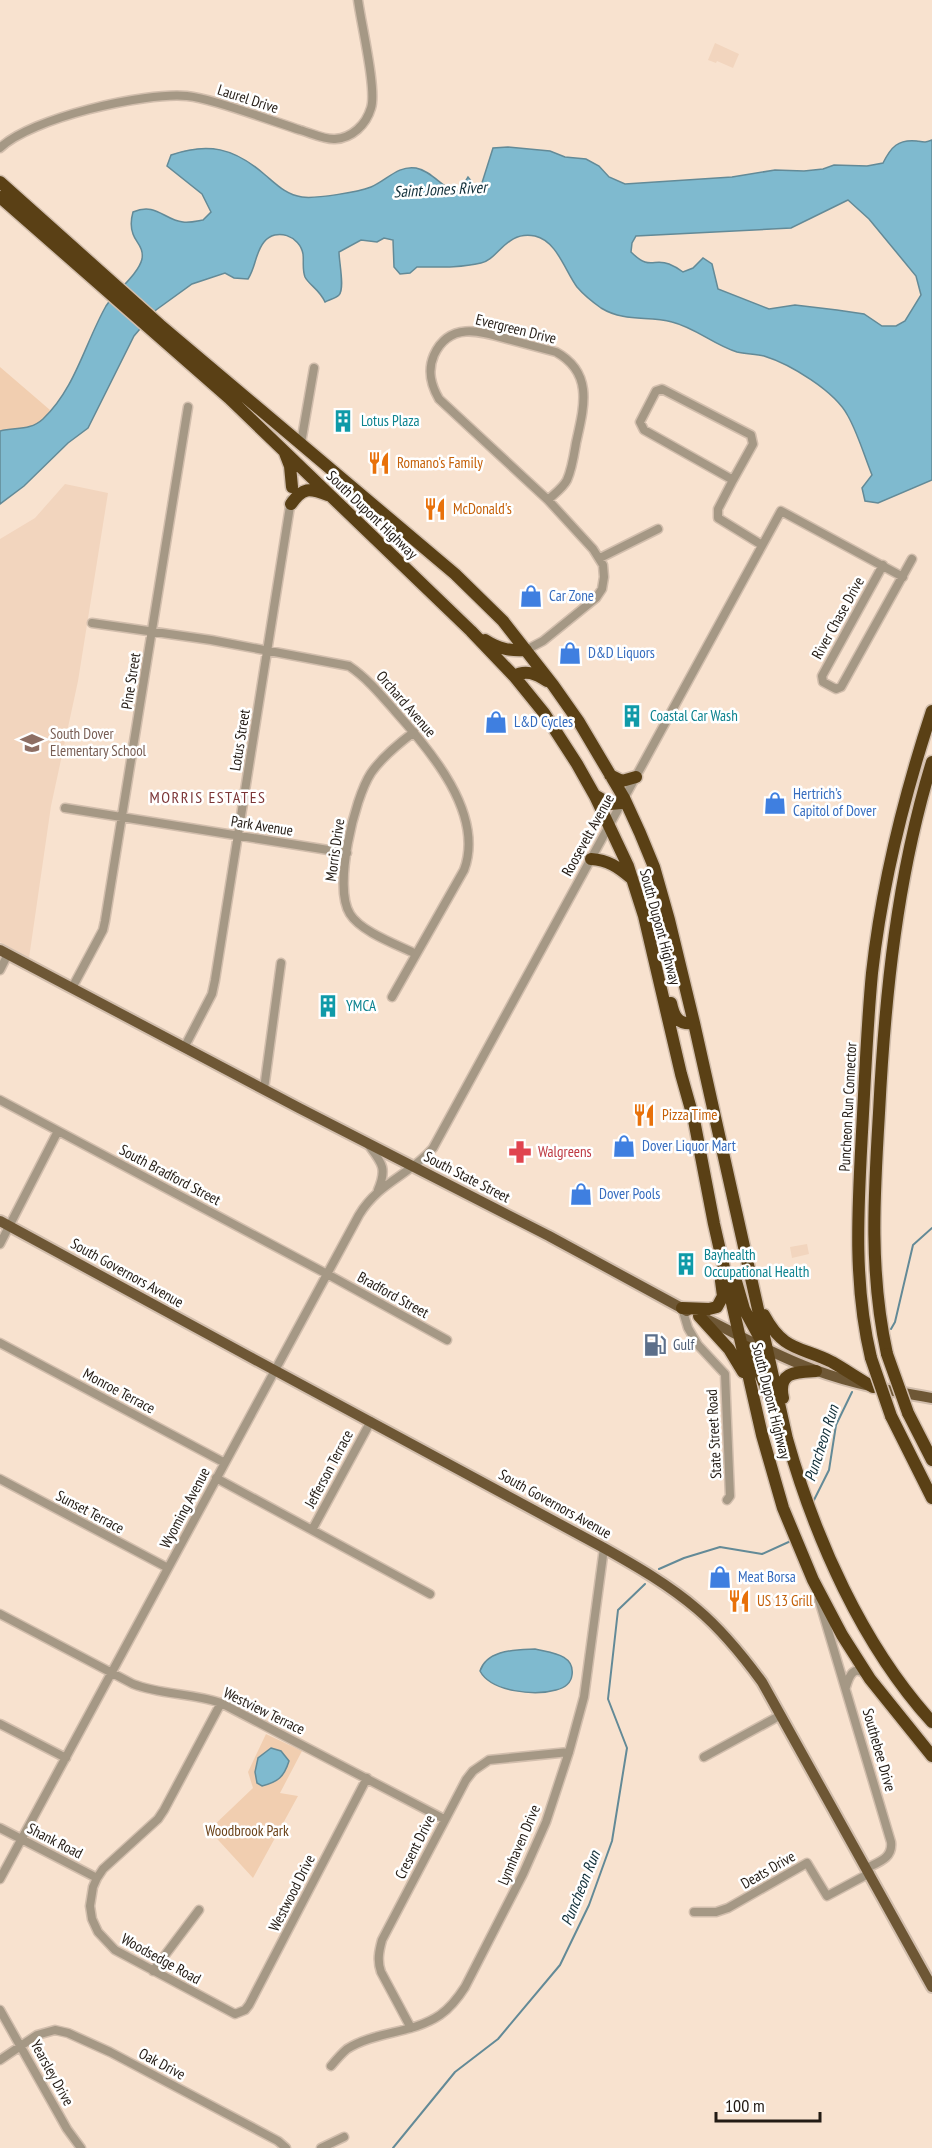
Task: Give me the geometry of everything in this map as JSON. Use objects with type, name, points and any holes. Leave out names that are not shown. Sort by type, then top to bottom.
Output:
[{"type":"highway","name":"South Dupont Highway","points":[[0,182],[302,467],[514,676],[544,713],[595,796],[632,878],[647,928],[694,1120],[714,1224],[751,1386],[783,1508],[813,1580],[842,1635],[870,1679],[932,1756]]},
{"type":"highway","name":"South Dupont Highway","points":[[0,197],[110,287]]},
{"type":"highway","name":"South Dupont Highway","points":[[156,328],[301,443],[455,574],[503,621],[570,708],[610,775],[654,867],[669,920],[787,1439],[801,1488],[821,1541],[857,1612],[903,1684],[931,1720]]},
{"type":"highway","points":[[284,450],[290,466],[292,487]]},
{"type":"highway","points":[[302,467],[308,463],[315,464],[353,487]]},
{"type":"highway","points":[[291,504],[297,495],[306,490],[331,496]]},
{"type":"highway","points":[[471,632],[500,648],[511,651],[526,650]]},
{"type":"highway","points":[[514,676],[521,672],[529,672],[553,685]]},
{"type":"highway","name":"Puncheon Run Connector","points":[[932,711],[890,862],[877,937],[869,1005],[857,1251],[861,1307],[871,1358],[891,1416],[932,1498]]},
{"type":"highway","name":"Puncheon Run Connector","points":[[932,762],[913,832],[890,958],[884,1022],[873,1242],[878,1300],[887,1354],[908,1413],[932,1460]]},
{"type":"highway","points":[[610,775],[622,781],[636,777]]},
{"type":"highway","points":[[595,796],[610,804],[623,800]]},
{"type":"highway","points":[[591,859],[615,865],[632,878]]},
{"type":"highway","points":[[647,928],[659,953],[673,1010],[682,1023],[694,1023]]},
{"type":"highway","points":[[694,1120],[717,1199],[733,1273],[744,1309],[767,1349]]},
{"type":"highway","points":[[682,1308],[710,1309],[717,1307],[722,1301],[723,1288],[714,1224]]},
{"type":"highway","points":[[756,1297],[770,1327],[786,1344],[831,1362],[873,1387]]},
{"type":"highway","points":[[699,1316],[729,1349],[751,1386]]},
{"type":"highway","points":[[740,1335],[757,1366],[787,1439]]},
{"type":"highway","points":[[801,1488],[782,1387],[786,1378],[793,1372],[816,1371]]},
{"type":"main road","name":"South State Street","points":[[4,952],[184,1048],[549,1236],[682,1308],[767,1349],[816,1371],[873,1387],[932,1398]]},
{"type":"main road","name":"South Governors Avenue","points":[[5,1223],[274,1371],[604,1548],[642,1570],[698,1609],[730,1642],[762,1682],[932,1987]]},
{"type":"street","name":"Laurel Drive","points":[[0,148],[33,129],[77,112],[152,98],[187,96],[309,133],[333,139],[347,137],[359,128],[371,108],[373,92],[358,0]]},
{"type":"street","name":"Evergreen Drive","points":[[548,500],[567,480],[583,414],[584,390],[577,370],[556,352],[474,330],[456,333],[440,346],[434,355],[430,374],[431,383],[439,399],[548,500],[600,558]]},
{"type":"street","points":[[301,443],[314,368]]},
{"type":"street","points":[[733,480],[644,430],[640,422],[656,391],[662,389],[751,435],[753,444],[718,509],[718,518],[762,545]]},
{"type":"street","name":"Pine Street","points":[[72,988],[104,927],[188,406]]},
{"type":"street","name":"Lotus Street","points":[[184,1048],[213,989],[269,650],[292,487],[302,467]]},
{"type":"street","name":"Roosevelt Avenue","points":[[412,1165],[426,1156],[437,1141],[781,511]]},
{"type":"street","name":"River Chase Drive","points":[[781,511],[903,576]]},
{"type":"street","points":[[526,650],[543,641],[596,598],[602,589],[604,577],[600,558],[658,529]]},
{"type":"street","name":"River Chase Drive","points":[[883,565],[822,675],[823,682],[836,689],[841,687],[912,560]]},
{"type":"street","name":"Orchard Avenue","points":[[92,623],[269,650],[349,666],[361,674],[414,732],[452,786],[465,821],[469,849],[464,870],[392,997]]},
{"type":"street","name":"Morris Drive","points":[[414,732],[380,762],[363,788],[353,816],[343,896],[349,914],[364,928],[416,954]]},
{"type":"street","name":"Park Avenue","points":[[65,808],[347,854]]},
{"type":"street","points":[[0,970],[4,952]]},
{"type":"street","points":[[264,1089],[281,963]]},
{"type":"street","name":"South Bradford Street","points":[[0,1100],[327,1274]]},
{"type":"street","points":[[0,1244],[5,1223],[58,1131]]},
{"type":"street","points":[[365,1141],[383,1167],[382,1181],[377,1192]]},
{"type":"street","name":"Wyoming Avenue","points":[[0,1879],[364,1207],[377,1192],[412,1165]]},
{"type":"street","name":"Bradford Street","points":[[327,1274],[447,1340]]},
{"type":"street","name":"State Street Road","points":[[682,1308],[688,1328],[698,1345],[725,1374],[730,1496],[728,1500]]},
{"type":"street","name":"Monroe Terrace","points":[[0,1343],[225,1463]]},
{"type":"street","name":"Jefferson Terrace","points":[[312,1530],[370,1421]]},
{"type":"street","points":[[216,1478],[430,1594]]},
{"type":"street","name":"Sunset Terrace","points":[[0,1479],[168,1568]]},
{"type":"street","name":"Lynnhaven Drive","points":[[331,2066],[340,2056],[356,2045],[411,2028],[439,2015],[465,1987],[523,1874],[546,1822],[569,1752],[584,1697],[604,1548]]},
{"type":"street","name":"Southebee Drive","points":[[813,1580],[885,1821],[891,1850],[885,1859],[868,1870]]},
{"type":"street","name":"Westview Terrace","points":[[0,1614],[133,1684],[153,1691],[221,1703],[444,1819]]},
{"type":"street","points":[[846,1687],[851,1673],[855,1671],[862,1672],[870,1679]]},
{"type":"street","name":"Woodsedge Road","points":[[221,1703],[158,1819],[104,1869],[93,1887],[90,1906],[92,1919],[98,1932],[115,1950],[235,2014]]},
{"type":"street","points":[[704,1757],[781,1715]]},
{"type":"street","points":[[0,1724],[66,1758]]},
{"type":"street","name":"Cresent Drive","points":[[411,2028],[381,1972],[378,1964],[379,1951],[382,1940],[466,1780],[473,1771],[489,1760],[569,1752]]},
{"type":"street","name":"Westwood Drive","points":[[235,2014],[245,2010],[249,2005],[367,1778]]},
{"type":"street","name":"Shank Road","points":[[0,1828],[98,1878]]},
{"type":"street","name":"Deats Drive","points":[[694,1911],[716,1912],[728,1908],[807,1863],[827,1896],[868,1870]]},
{"type":"street","points":[[153,1971],[199,1910]]},
{"type":"street","name":"Yearsley Drive","points":[[0,2010],[71,2136],[81,2148]]},
{"type":"street","name":"Oak Drive","points":[[0,2060],[21,2044],[47,2031],[68,2032],[111,2052],[278,2141],[285,2148]]},
{"type":"street","points":[[321,2148],[344,2137]]},
{"type":"shaded area","points":[[715,43],[739,54],[733,68],[708,60]]},
{"type":"shaded area","name":"South Dover Elementary School","points":[[65,484],[108,493],[78,681],[51,806],[29,958],[0,942],[0,539],[35,518]]},
{"type":"shaded area","points":[[807,1244],[809,1254],[792,1258],[790,1247]]},
{"type":"green space","points":[[0,367],[50,410],[36,432],[0,437]]},
{"type":"green space","name":"Woodbrook Park","points":[[266,1734],[302,1751],[280,1793],[298,1796],[253,1878],[209,1830],[253,1788],[248,1772]]},
{"type":"water","name":"Saint Jones River","points":[[932,140],[932,480],[878,503],[865,501],[862,488],[872,475],[852,423],[842,407],[823,388],[775,360],[737,352],[681,325],[663,320],[610,313],[577,287],[560,257],[543,239],[525,235],[517,237],[487,261],[473,265],[417,267],[410,273],[400,274],[394,267],[393,240],[384,238],[377,242],[361,240],[339,252],[341,292],[338,296],[325,302],[305,277],[301,248],[293,238],[281,234],[269,237],[264,242],[248,279],[234,278],[225,273],[192,284],[156,310],[134,336],[88,428],[68,443],[24,486],[0,504],[0,431],[28,427],[38,423],[63,394],[106,306],[140,265],[141,248],[131,228],[133,212],[141,209],[154,210],[176,221],[188,222],[203,220],[211,212],[202,194],[167,166],[171,155],[209,148],[231,153],[253,165],[286,191],[296,196],[308,197],[337,195],[365,189],[398,171],[410,168],[426,172],[455,192],[460,190],[468,177],[473,187],[477,188],[481,186],[493,148],[550,151],[565,157],[586,159],[599,166],[609,177],[625,184],[732,177],[775,170],[804,171],[834,165],[867,166],[883,163],[892,148],[905,141]],"holes":[[[848,200],[869,219],[916,276],[921,295],[905,321],[896,326],[882,326],[864,314],[837,310],[795,305],[769,309],[718,289],[712,264],[703,258],[693,268],[683,272],[669,264],[647,263],[631,252],[636,236],[791,228]]]},
{"type":"water","points":[[535,1649],[554,1653],[570,1663],[572,1675],[567,1685],[547,1692],[514,1691],[494,1684],[480,1671],[489,1658],[495,1655]]},
{"type":"water","points":[[271,1748],[281,1751],[289,1761],[280,1778],[262,1786],[257,1783],[255,1772],[258,1758]]},
{"type":"waterway","name":"Puncheon Run","points":[[891,1329],[895,1322],[913,1245],[932,1228]]},
{"type":"waterway","name":"Puncheon Run","points":[[813,1502],[829,1470],[836,1425],[852,1392]]},
{"type":"waterway","name":"Puncheon Run","points":[[659,1569],[684,1558],[720,1547],[762,1554],[793,1540]]},
{"type":"waterway","name":"Puncheon Run","points":[[393,2148],[455,2072],[498,2039],[560,1965],[589,1905],[612,1841],[627,1748],[608,1699],[618,1610],[645,1584]]},
{"type":"place","name":"Lotus Plaza","points":[[343,421]]},
{"type":"place","name":"Romano's Family","points":[[379,463]]},
{"type":"place","name":"McDonald's","points":[[435,509]]},
{"type":"place","name":"Car Zone","points":[[531,596]]},
{"type":"place","name":"D&D Liquors","points":[[570,653]]},
{"type":"place","name":"Coastal Car Wash","points":[[632,716]]},
{"type":"place","name":"L&D Cycles","points":[[496,722]]},
{"type":"place","name":"South Dover Elementary School","points":[[32,743]]},
{"type":"place","name":"Hertrich’s Capitol of Dover","points":[[775,803]]},
{"type":"place","name":"YMCA","points":[[328,1006]]},
{"type":"place","name":"Pizza Time","points":[[644,1115]]},
{"type":"place","name":"Dover Liquor Mart","points":[[624,1146]]},
{"type":"place","name":"Walgreens","points":[[520,1152]]},
{"type":"place","name":"Dover Pools","points":[[581,1194]]},
{"type":"place","name":"Bayhealth Occupational Health","points":[[686,1264]]},
{"type":"place","name":"Gulf","points":[[655,1345]]},
{"type":"place","name":"Meat Borsa","points":[[720,1577]]},
{"type":"place","name":"US 13 Grill","points":[[739,1601]]},
{"type":"district","name":"MORRIS ESTATES","points":[[208,797]]}]
